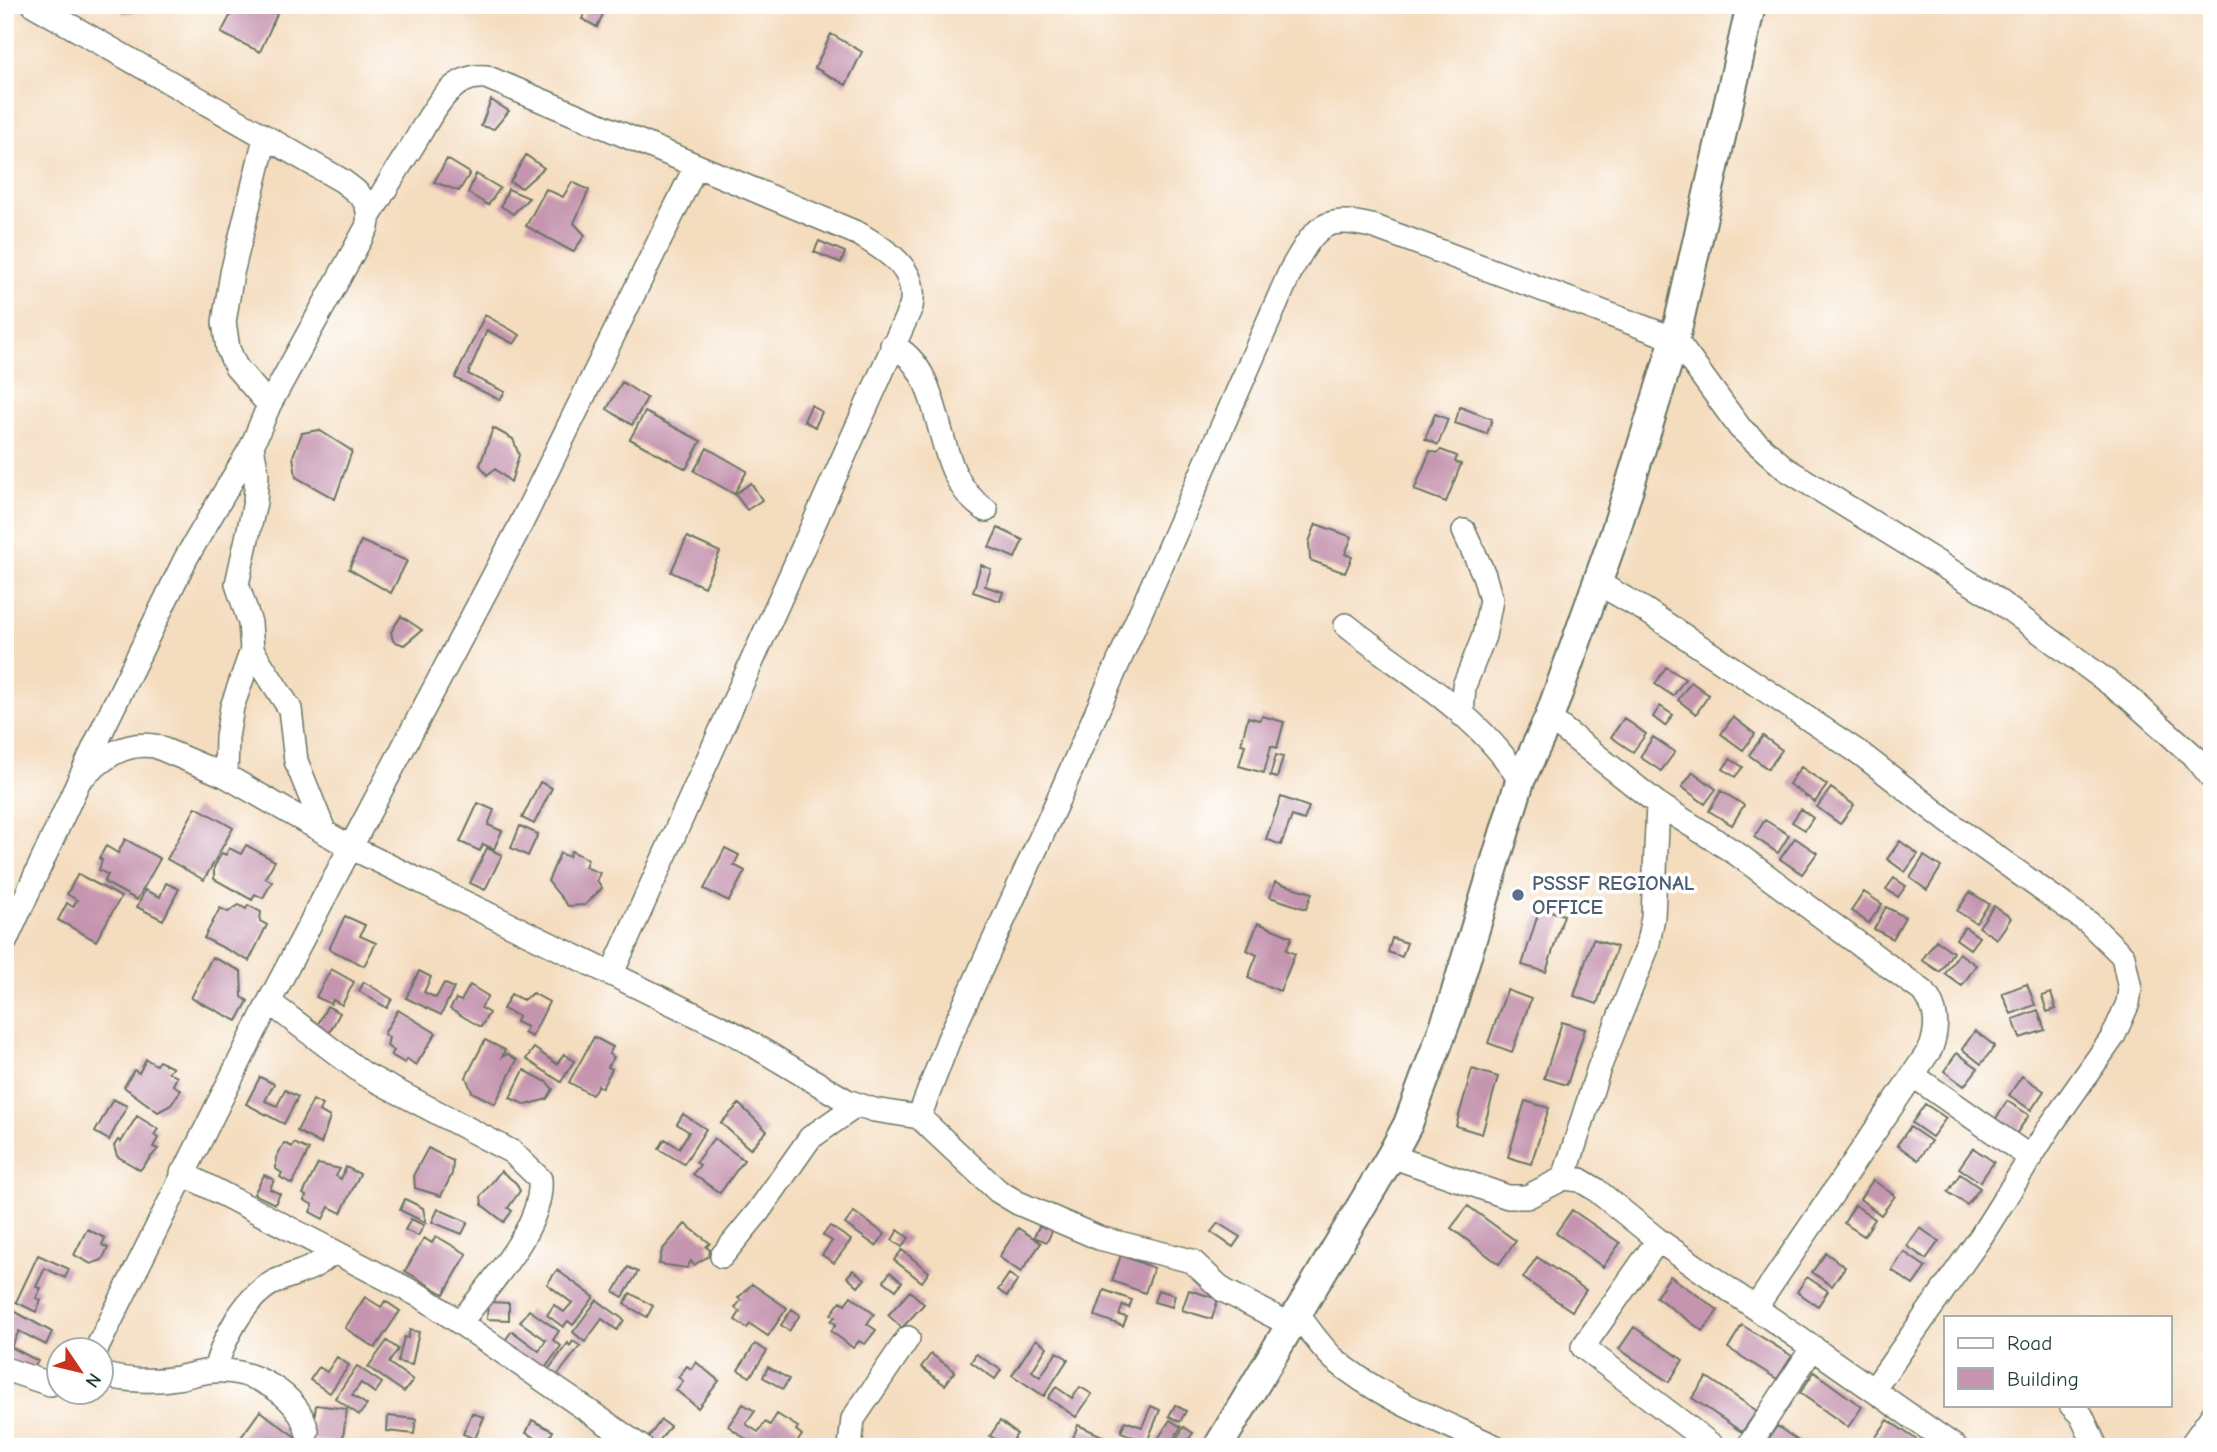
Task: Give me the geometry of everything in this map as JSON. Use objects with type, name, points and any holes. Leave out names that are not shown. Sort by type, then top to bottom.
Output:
[{"type":"street","points":[[34,5],[341,180],[366,200],[371,213]]},
{"type":"street","points":[[1218,1447],[1408,1125],[1451,1008],[1520,781],[1549,718],[1598,583],[1675,339],[1751,5]]},
{"type":"street","points":[[5,942],[79,780],[186,558],[252,446],[269,405],[367,227],[371,213],[434,108],[449,91],[476,76],[859,234],[901,264],[909,274],[913,297],[612,973]]},
{"type":"street","points":[[265,138],[232,273],[224,322],[228,349],[236,366],[269,405]]},
{"type":"street","points":[[103,1336],[269,1002],[525,517],[695,168]]},
{"type":"street","points":[[919,1117],[948,1039],[1046,827],[1291,270],[1307,241],[1328,222],[1349,220],[1675,339],[1741,428],[1769,456],[1990,595],[2128,697],[2196,758],[2212,778]]},
{"type":"street","points":[[892,345],[913,361],[927,388],[956,478],[970,500],[986,510]]},
{"type":"street","points":[[252,446],[257,474],[255,502],[237,584],[250,623],[253,650],[290,709],[296,761],[325,833]]},
{"type":"street","points":[[1462,715],[1464,686],[1483,636],[1491,600],[1484,575],[1464,531]]},
{"type":"street","points":[[1598,583],[1645,610],[1861,754],[1964,833],[2089,923],[2123,956],[2130,989],[2124,1016],[2096,1063],[2031,1158],[1939,1313],[1874,1389]]},
{"type":"street","points":[[1346,625],[1462,715],[1496,745],[1520,781]]},
{"type":"street","points":[[226,776],[227,737],[232,707],[253,650]]},
{"type":"street","points":[[1549,718],[1658,804],[1737,854],[1923,992],[1933,1004],[1936,1033],[1914,1076],[1756,1307]]},
{"type":"street","points":[[79,780],[127,745],[142,744],[155,746],[226,776],[352,848],[765,1049],[824,1088],[857,1104],[919,1117],[998,1191],[1018,1203],[1099,1238],[1192,1261],[1223,1290],[1292,1318],[1346,1368],[1428,1418],[1496,1447]]},
{"type":"street","points":[[1564,1178],[1599,1068],[1647,948],[1653,917],[1658,804]]},
{"type":"street","points":[[269,1002],[364,1074],[512,1152],[540,1179],[542,1194],[531,1222],[461,1322]]},
{"type":"street","points":[[1914,1076],[2031,1158]]},
{"type":"street","points":[[722,1256],[758,1212],[810,1138],[857,1104]]},
{"type":"street","points":[[1391,1156],[1508,1197],[1527,1197],[1564,1178],[1580,1180],[1658,1240],[1955,1447]]},
{"type":"street","points":[[182,1173],[331,1253],[424,1298],[641,1447]]},
{"type":"street","points":[[1658,1240],[1583,1347],[1714,1447]]},
{"type":"street","points":[[215,1370],[223,1345],[258,1295],[270,1284],[319,1265],[331,1253]]},
{"type":"street","points":[[850,1447],[853,1419],[908,1338]]},
{"type":"street","points":[[1748,1447],[1813,1347]]},
{"type":"street","points":[[5,1369],[46,1383]]},
{"type":"street","points":[[116,1375],[172,1379],[215,1370],[251,1378],[282,1392],[303,1415],[307,1432]]},
{"type":"street","points":[[2072,1406],[2081,1415],[2096,1447]]},
{"type":"street","points":[[2190,1447],[2212,1416]]},
{"type":"building","points":[[126,5],[159,5],[159,7],[122,14]]},
{"type":"building","points":[[236,5],[260,5],[277,14],[260,52],[221,33]]},
{"type":"building","points":[[588,5],[607,5],[597,27],[582,19]]},
{"type":"building","points":[[831,34],[862,52],[846,85],[815,68]]},
{"type":"building","points":[[491,100],[509,111],[494,129],[481,126]]},
{"type":"building","points":[[526,155],[544,168],[522,188],[510,182]]},
{"type":"building","points":[[447,159],[470,173],[459,191],[434,182]]},
{"type":"building","points":[[476,174],[500,188],[488,205],[468,193]]},
{"type":"building","points":[[572,182],[589,190],[574,223],[585,235],[573,252],[526,226],[546,189],[563,197]]},
{"type":"building","points":[[508,189],[529,198],[513,214],[501,206]]},
{"type":"building","points":[[819,241],[845,252],[841,263],[814,252]]},
{"type":"building","points":[[485,315],[520,335],[514,344],[487,330],[468,374],[505,392],[500,400],[455,378]]},
{"type":"building","points":[[622,382],[647,398],[632,425],[607,409]]},
{"type":"building","points":[[811,405],[822,412],[815,427],[804,421]]},
{"type":"building","points":[[1460,407],[1492,419],[1487,434],[1455,423]]},
{"type":"building","points":[[645,412],[701,441],[686,469],[630,439]]},
{"type":"building","points":[[1435,414],[1448,419],[1438,445],[1425,439]]},
{"type":"building","points":[[493,428],[513,439],[519,455],[511,482],[495,469],[487,475],[480,465]]},
{"type":"building","points":[[319,430],[352,451],[335,499],[296,477],[293,456],[302,433]]},
{"type":"building","points":[[707,448],[747,471],[734,494],[694,471]]},
{"type":"building","points":[[1441,450],[1457,456],[1455,462],[1461,464],[1446,502],[1414,490],[1430,451],[1437,453]]},
{"type":"building","points":[[751,483],[762,500],[747,510],[735,494]]},
{"type":"building","points":[[1316,524],[1352,537],[1345,554],[1352,557],[1345,573],[1310,560],[1309,542]]},
{"type":"building","points":[[998,528],[1023,540],[1015,558],[989,547]]},
{"type":"building","points":[[687,537],[720,552],[704,587],[671,572]]},
{"type":"building","points":[[361,541],[407,561],[391,593],[349,569]]},
{"type":"building","points":[[981,565],[991,569],[985,586],[1003,592],[1000,601],[973,592]]},
{"type":"building","points":[[401,616],[422,630],[404,645],[393,641],[391,632]]},
{"type":"building","points":[[1666,667],[1685,679],[1673,696],[1655,684]]},
{"type":"building","points":[[1691,682],[1709,695],[1696,714],[1678,700]]},
{"type":"building","points":[[1660,706],[1673,715],[1665,726],[1653,717]]},
{"type":"building","points":[[1262,716],[1284,722],[1277,748],[1271,746],[1264,773],[1239,766],[1245,745],[1241,744],[1248,717],[1259,720]]},
{"type":"building","points":[[1733,717],[1755,734],[1743,750],[1721,734]]},
{"type":"building","points":[[1624,718],[1646,734],[1633,752],[1611,737]]},
{"type":"building","points":[[1763,736],[1782,750],[1768,769],[1749,755]]},
{"type":"building","points":[[1653,737],[1675,752],[1661,771],[1640,757]]},
{"type":"building","points":[[1276,755],[1283,757],[1277,778],[1270,776]]},
{"type":"building","points":[[1730,759],[1743,767],[1735,777],[1723,769]]},
{"type":"building","points":[[1801,767],[1827,785],[1815,802],[1789,784]]},
{"type":"building","points":[[1693,772],[1716,789],[1705,804],[1682,787]]},
{"type":"building","points":[[540,782],[552,788],[534,824],[522,818]]},
{"type":"building","points":[[1831,788],[1854,805],[1840,824],[1817,807]]},
{"type":"building","points":[[1721,791],[1744,805],[1732,825],[1709,811]]},
{"type":"building","points":[[1281,797],[1309,807],[1304,820],[1292,816],[1281,845],[1266,839]]},
{"type":"building","points":[[478,803],[494,810],[488,825],[502,831],[494,849],[483,844],[480,851],[460,842]]},
{"type":"building","points":[[196,807],[233,828],[204,880],[167,859]]},
{"type":"building","points":[[1801,809],[1813,818],[1805,830],[1792,822]]},
{"type":"building","points":[[1765,820],[1789,835],[1778,853],[1754,837]]},
{"type":"building","points":[[520,826],[538,834],[528,856],[511,848]]},
{"type":"building","points":[[1795,838],[1817,853],[1802,874],[1780,859]]},
{"type":"building","points":[[125,839],[160,859],[137,900],[104,882],[108,875],[99,870],[102,860],[99,858],[106,846],[118,853]]},
{"type":"building","points":[[1900,841],[1918,854],[1905,872],[1887,859]]},
{"type":"building","points":[[246,845],[275,861],[265,878],[272,882],[263,898],[255,894],[252,900],[214,879],[214,867],[222,853],[226,855],[229,848],[241,854]]},
{"type":"building","points":[[487,848],[502,855],[485,890],[470,883]]},
{"type":"building","points":[[725,848],[739,855],[734,865],[745,871],[729,901],[704,889]]},
{"type":"building","points":[[571,851],[588,859],[585,867],[600,873],[597,880],[602,888],[585,905],[568,906],[548,881],[560,853],[569,857]]},
{"type":"building","points":[[1924,856],[1941,867],[1927,890],[1910,878]]},
{"type":"building","points":[[78,874],[121,897],[96,941],[58,920],[67,903],[73,907],[77,900],[67,894]]},
{"type":"building","points":[[1894,878],[1906,886],[1898,897],[1886,889]]},
{"type":"building","points":[[1275,882],[1312,893],[1306,909],[1270,897]]},
{"type":"building","points":[[166,883],[179,889],[163,920],[137,907],[145,890],[160,897]]},
{"type":"building","points":[[1864,892],[1882,904],[1869,923],[1851,911]]},
{"type":"building","points":[[1970,892],[1989,904],[1976,923],[1957,911]]},
{"type":"building","points":[[239,905],[246,909],[248,905],[261,912],[260,921],[267,925],[249,961],[204,938],[220,908],[228,912]]},
{"type":"building","points":[[1994,906],[2011,918],[1997,939],[1979,927]]},
{"type":"building","points":[[1886,907],[1905,917],[1893,939],[1874,929]]},
{"type":"building","points":[[1540,908],[1564,915],[1546,972],[1522,965]]},
{"type":"building","points":[[345,916],[365,925],[360,936],[376,943],[364,966],[329,949]]},
{"type":"building","points":[[1258,923],[1292,937],[1286,950],[1295,954],[1280,991],[1248,978],[1257,955],[1247,950]]},
{"type":"building","points":[[1965,927],[1979,937],[1970,949],[1956,939]]},
{"type":"building","points":[[1392,938],[1407,943],[1402,957],[1388,952]]},
{"type":"building","points":[[1593,939],[1617,947],[1597,1004],[1574,996]]},
{"type":"building","points":[[1936,940],[1953,952],[1940,972],[1922,960]]},
{"type":"building","points":[[1959,953],[1976,965],[1962,986],[1945,974]]},
{"type":"building","points":[[212,957],[241,971],[242,997],[248,1001],[237,1021],[191,998]]},
{"type":"building","points":[[331,969],[354,982],[342,1005],[333,1000],[331,1004],[316,997]]},
{"type":"building","points":[[419,971],[431,977],[424,992],[436,998],[444,983],[454,988],[441,1015],[406,998]]},
{"type":"building","points":[[364,982],[392,999],[387,1008],[359,991]]},
{"type":"building","points":[[2027,984],[2035,1005],[2011,1014],[2002,993]]},
{"type":"building","points":[[470,985],[488,996],[481,1008],[489,1013],[481,1027],[450,1009],[456,999],[461,1001]]},
{"type":"building","points":[[1507,990],[1531,999],[1512,1052],[1488,1043]]},
{"type":"building","points":[[533,993],[549,1002],[532,1037],[524,1033],[527,1027],[516,1022],[518,1016],[503,1009],[511,994],[523,1000]]},
{"type":"building","points":[[2051,993],[2056,1009],[2047,1012],[2042,996]]},
{"type":"building","points":[[327,1006],[340,1013],[328,1035],[316,1028]]},
{"type":"building","points":[[398,1010],[436,1033],[416,1065],[407,1059],[405,1063],[391,1055],[394,1051],[387,1046],[389,1037],[384,1034]]},
{"type":"building","points":[[2038,1010],[2045,1030],[2020,1038],[2013,1019]]},
{"type":"building","points":[[1562,1022],[1585,1029],[1567,1085],[1544,1078]]},
{"type":"building","points":[[1975,1031],[1995,1046],[1981,1064],[1962,1049]]},
{"type":"building","points":[[594,1037],[613,1047],[609,1054],[614,1057],[608,1067],[612,1069],[602,1088],[598,1085],[592,1095],[569,1082]]},
{"type":"building","points":[[485,1040],[505,1050],[502,1057],[507,1054],[517,1060],[495,1104],[472,1092],[466,1077]]},
{"type":"building","points":[[534,1048],[557,1064],[564,1054],[574,1061],[561,1082],[526,1059]]},
{"type":"building","points":[[1957,1053],[1978,1068],[1964,1086],[1944,1071]]},
{"type":"building","points":[[146,1059],[156,1065],[159,1061],[173,1068],[168,1072],[177,1077],[173,1085],[181,1090],[171,1105],[158,1112],[124,1087],[134,1070],[139,1073]]},
{"type":"building","points":[[1472,1069],[1498,1077],[1482,1134],[1456,1126]]},
{"type":"building","points":[[524,1070],[547,1082],[553,1089],[547,1099],[526,1105],[510,1098]]},
{"type":"building","points":[[2022,1076],[2044,1091],[2031,1110],[2009,1095]]},
{"type":"building","points":[[260,1077],[274,1084],[265,1101],[277,1106],[285,1090],[298,1097],[284,1124],[246,1104]]},
{"type":"building","points":[[113,1099],[127,1106],[109,1140],[95,1132]]},
{"type":"building","points":[[313,1100],[322,1105],[319,1111],[330,1117],[321,1144],[297,1131]]},
{"type":"building","points":[[1525,1101],[1549,1108],[1531,1164],[1508,1157]]},
{"type":"building","points":[[2007,1101],[2029,1115],[2016,1134],[1995,1120]]},
{"type":"building","points":[[739,1104],[767,1131],[750,1149],[721,1123]]},
{"type":"building","points":[[1925,1104],[1946,1118],[1932,1137],[1912,1123]]},
{"type":"building","points":[[683,1114],[706,1129],[684,1164],[659,1149],[665,1139],[679,1148],[689,1132],[677,1124]]},
{"type":"building","points":[[137,1116],[158,1129],[154,1135],[158,1138],[153,1147],[158,1149],[140,1170],[117,1156],[114,1146],[118,1140],[121,1142]]},
{"type":"building","points":[[1910,1127],[1931,1141],[1918,1160],[1897,1145]]},
{"type":"building","points":[[714,1138],[744,1160],[720,1193],[693,1174],[700,1165],[696,1162]]},
{"type":"building","points":[[284,1143],[292,1147],[294,1143],[309,1150],[292,1184],[280,1177],[282,1173],[276,1169],[276,1158]]},
{"type":"building","points":[[428,1148],[453,1161],[452,1174],[441,1196],[415,1188],[414,1174]]},
{"type":"building","points":[[1973,1148],[1994,1162],[1980,1182],[1959,1168]]},
{"type":"building","points":[[318,1164],[340,1169],[336,1176],[341,1179],[346,1167],[360,1174],[341,1213],[329,1207],[323,1219],[310,1212],[313,1205],[304,1200],[306,1196],[303,1194]]},
{"type":"building","points":[[501,1171],[516,1183],[520,1191],[508,1208],[512,1211],[504,1222],[482,1205],[481,1196]]},
{"type":"building","points":[[1960,1174],[1980,1188],[1967,1205],[1948,1192]]},
{"type":"building","points":[[264,1175],[274,1180],[270,1189],[280,1194],[275,1204],[254,1194]]},
{"type":"building","points":[[1873,1180],[1895,1196],[1881,1215],[1860,1199]]},
{"type":"building","points":[[405,1199],[423,1208],[426,1223],[400,1210]]},
{"type":"building","points":[[1855,1205],[1875,1219],[1864,1236],[1844,1223]]},
{"type":"building","points":[[1468,1206],[1516,1241],[1499,1264],[1451,1228]]},
{"type":"building","points":[[438,1209],[468,1222],[462,1234],[432,1222]]},
{"type":"building","points":[[1572,1210],[1620,1243],[1603,1267],[1556,1233]]},
{"type":"building","points":[[854,1212],[885,1234],[876,1246],[845,1224]]},
{"type":"building","points":[[411,1219],[424,1225],[418,1236],[405,1230]]},
{"type":"building","points":[[1041,1222],[1054,1227],[1047,1242],[1034,1237]]},
{"type":"building","points":[[1218,1223],[1240,1237],[1233,1247],[1211,1232]]},
{"type":"building","points":[[685,1224],[710,1243],[706,1247],[710,1250],[709,1256],[694,1265],[691,1261],[687,1268],[659,1264],[662,1250]]},
{"type":"building","points":[[830,1226],[851,1240],[834,1263],[822,1255],[832,1241],[823,1235]]},
{"type":"building","points":[[1018,1228],[1041,1243],[1021,1272],[999,1257]]},
{"type":"building","points":[[1920,1228],[1939,1241],[1926,1259],[1907,1246]]},
{"type":"building","points":[[87,1229],[105,1238],[102,1245],[108,1248],[102,1260],[91,1264],[74,1255]]},
{"type":"building","points":[[898,1230],[909,1238],[902,1247],[892,1240]]},
{"type":"building","points":[[436,1236],[467,1254],[444,1294],[405,1271],[424,1238],[432,1243]]},
{"type":"building","points":[[902,1250],[929,1272],[922,1282],[894,1260]]},
{"type":"building","points":[[1904,1252],[1926,1267],[1913,1285],[1892,1270]]},
{"type":"building","points":[[1826,1253],[1845,1267],[1832,1286],[1812,1272]]},
{"type":"building","points":[[38,1255],[69,1269],[65,1278],[45,1268],[36,1287],[41,1288],[36,1298],[41,1300],[36,1312],[16,1302]]},
{"type":"building","points":[[1121,1255],[1154,1268],[1145,1293],[1112,1281]]},
{"type":"building","points":[[1537,1257],[1586,1290],[1572,1311],[1523,1278]]},
{"type":"building","points":[[628,1267],[638,1272],[623,1297],[614,1292]]},
{"type":"building","points":[[557,1270],[594,1297],[573,1325],[568,1321],[563,1327],[547,1315],[554,1305],[564,1312],[572,1303],[547,1284]]},
{"type":"building","points":[[853,1270],[865,1279],[858,1287],[847,1277]]},
{"type":"building","points":[[890,1272],[902,1282],[896,1290],[884,1281]]},
{"type":"building","points":[[1009,1274],[1018,1280],[1007,1296],[998,1290]]},
{"type":"building","points":[[1670,1276],[1718,1310],[1703,1331],[1656,1297]]},
{"type":"building","points":[[1807,1277],[1828,1291],[1818,1306],[1797,1292]]},
{"type":"building","points":[[752,1284],[787,1308],[768,1336],[750,1324],[747,1328],[735,1320],[740,1312],[735,1308],[741,1300],[738,1298]]},
{"type":"building","points":[[1104,1290],[1132,1300],[1129,1308],[1123,1305],[1119,1315],[1127,1317],[1123,1326],[1095,1316]]},
{"type":"building","points":[[1158,1290],[1175,1295],[1172,1307],[1154,1302]]},
{"type":"building","points":[[1189,1290],[1218,1299],[1212,1319],[1182,1310]]},
{"type":"building","points":[[910,1291],[924,1304],[902,1328],[888,1315]]},
{"type":"building","points":[[630,1293],[653,1306],[647,1317],[624,1304]]},
{"type":"building","points":[[851,1296],[874,1314],[867,1324],[876,1330],[865,1344],[859,1341],[853,1348],[831,1331],[836,1324],[831,1321],[835,1317],[831,1314],[841,1301],[845,1304]]},
{"type":"building","points":[[365,1297],[381,1307],[385,1301],[400,1311],[375,1348],[345,1328]]},
{"type":"building","points":[[597,1300],[624,1320],[617,1330],[602,1319],[585,1342],[573,1332]]},
{"type":"building","points":[[488,1302],[509,1303],[509,1320],[487,1319]]},
{"type":"building","points":[[792,1309],[800,1315],[789,1331],[781,1325]]},
{"type":"building","points":[[529,1310],[559,1331],[553,1340],[561,1346],[543,1371],[503,1343],[512,1331],[539,1351],[546,1340],[520,1322]]},
{"type":"building","points":[[14,1311],[52,1332],[50,1336],[46,1336],[46,1345],[19,1331],[11,1347],[38,1361],[33,1370],[5,1356],[5,1328]]},
{"type":"building","points":[[1742,1325],[1792,1356],[1777,1379],[1728,1348]]},
{"type":"building","points":[[1634,1327],[1683,1360],[1669,1382],[1619,1349]]},
{"type":"building","points":[[410,1330],[419,1332],[412,1365],[398,1362],[404,1337],[408,1338]]},
{"type":"building","points":[[1036,1339],[1047,1347],[1032,1371],[1040,1377],[1057,1352],[1068,1359],[1044,1396],[1012,1375]]},
{"type":"building","points":[[387,1341],[398,1349],[389,1363],[413,1380],[404,1392],[368,1367]]},
{"type":"building","points":[[573,1341],[580,1346],[557,1376],[548,1370],[568,1343],[570,1346]]},
{"type":"building","points":[[755,1344],[767,1351],[750,1377],[738,1370]]},
{"type":"building","points":[[931,1354],[955,1371],[945,1385],[921,1367]]},
{"type":"building","points":[[976,1354],[1001,1370],[995,1379],[971,1362]]},
{"type":"building","points":[[337,1357],[349,1365],[330,1393],[310,1380],[319,1367],[327,1372]]},
{"type":"building","points":[[696,1362],[719,1381],[698,1408],[676,1390],[683,1381],[678,1377],[687,1366],[691,1369]]},
{"type":"building","points":[[357,1366],[382,1383],[375,1393],[361,1383],[352,1395],[367,1405],[359,1415],[335,1398]]},
{"type":"building","points":[[768,1367],[789,1379],[783,1389],[763,1377]]},
{"type":"building","points":[[1814,1372],[1862,1407],[1848,1427],[1800,1393]]},
{"type":"building","points":[[1707,1377],[1757,1411],[1742,1432],[1692,1398]]},
{"type":"building","points":[[1056,1387],[1072,1398],[1080,1387],[1092,1394],[1076,1417],[1048,1398]]},
{"type":"building","points":[[743,1404],[755,1411],[746,1424],[758,1432],[765,1422],[770,1425],[777,1414],[798,1427],[796,1430],[802,1435],[798,1441],[806,1447],[762,1447],[752,1440],[750,1442],[728,1426]]},
{"type":"building","points":[[316,1405],[347,1409],[342,1444],[311,1440]]},
{"type":"building","points":[[1175,1405],[1186,1411],[1180,1422],[1169,1416]]},
{"type":"building","points":[[1151,1406],[1160,1410],[1147,1442],[1121,1432],[1125,1421],[1142,1427]]},
{"type":"building","points":[[260,1411],[297,1438],[291,1447],[241,1447],[237,1443]]},
{"type":"building","points":[[472,1413],[484,1417],[475,1439],[463,1434]]},
{"type":"building","points":[[388,1416],[416,1419],[414,1434],[387,1431]]},
{"type":"building","points":[[532,1420],[553,1431],[547,1444],[526,1433]]},
{"type":"building","points":[[661,1420],[670,1426],[657,1444],[648,1438]]},
{"type":"building","points":[[1170,1420],[1181,1427],[1170,1444],[1172,1445],[1184,1427],[1193,1433],[1183,1447],[1163,1447],[1156,1442]]},
{"type":"building","points":[[1888,1420],[1927,1447],[1882,1447],[1873,1441]]},
{"type":"building","points":[[1000,1421],[1017,1434],[1008,1447],[990,1436]]},
{"type":"building","points":[[1078,1425],[1111,1440],[1108,1447],[1094,1447],[1073,1438]]},
{"type":"building","points":[[1777,1426],[1807,1447],[1763,1447]]},
{"type":"place","name":"PSSSF REGIONAL OFFICE","points":[[1518,895]]}]
